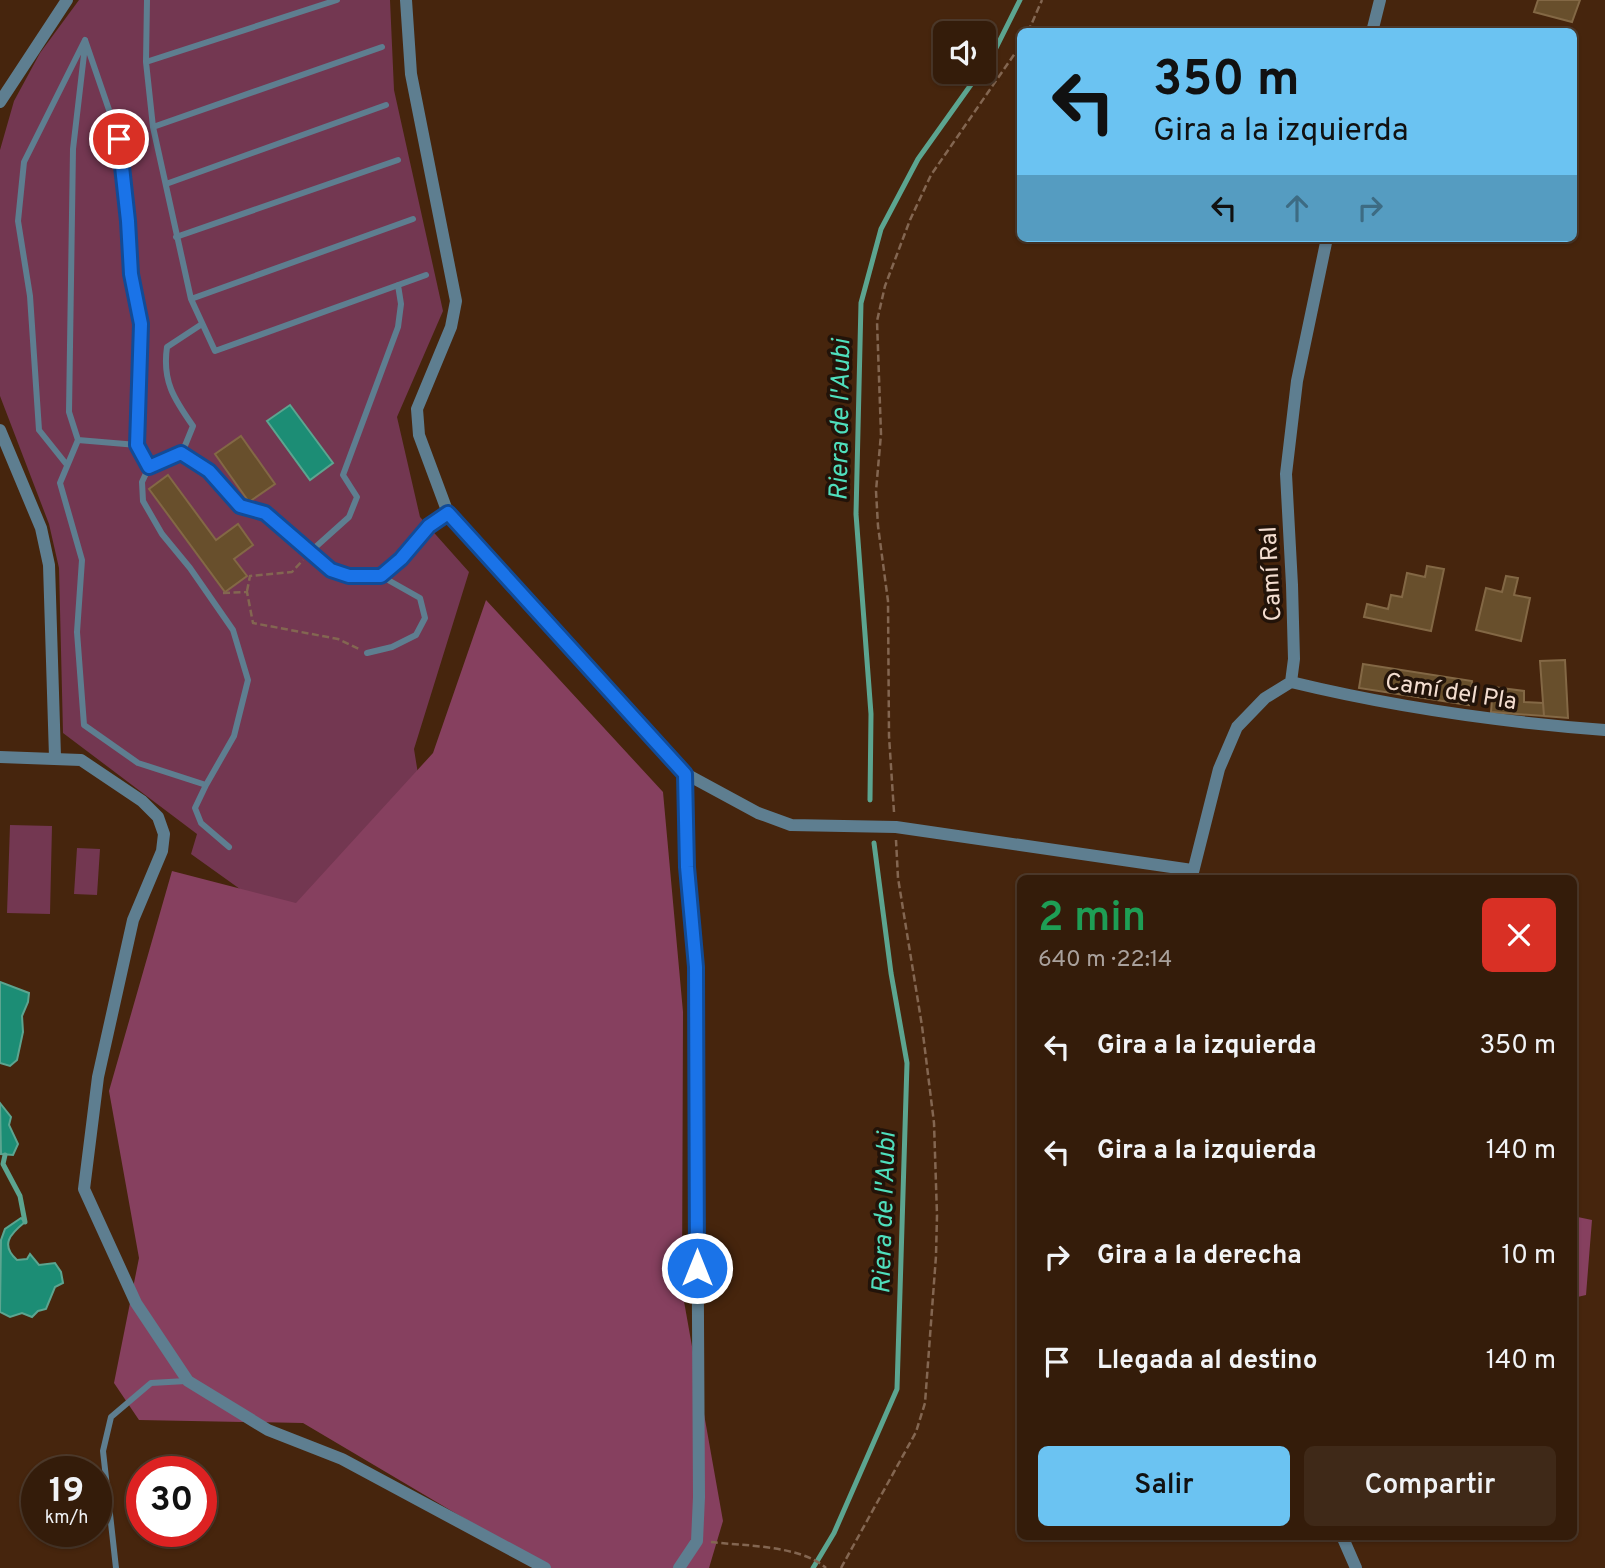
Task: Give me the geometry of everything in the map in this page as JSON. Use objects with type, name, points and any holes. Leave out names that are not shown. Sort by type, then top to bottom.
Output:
[{"type":"street","points":[[0,102],[67,0]]},
{"type":"street","points":[[406,0],[411,74],[456,301],[451,327],[417,408],[419,435],[448,513],[685,774],[758,813],[791,825],[896,827],[1192,874],[1219,769],[1237,727],[1265,698],[1291,682]]},
{"type":"street","points":[[1373,28],[1380,0]]},
{"type":"street","name":"Camí Ral","points":[[1291,682],[1294,659],[1293,610],[1286,474],[1297,381],[1326,242]]},
{"type":"street","points":[[0,429],[41,528],[49,565],[55,757]]},
{"type":"street","name":"Camí del Pla","points":[[1291,682],[1374,700],[1480,718],[1605,730]]},
{"type":"street","points":[[0,757],[81,760],[142,801],[158,817],[164,834],[162,851],[133,920],[98,1077],[84,1189],[136,1303],[188,1381],[268,1430],[342,1459],[545,1568]]},
{"type":"street","points":[[679,1568],[697,1541],[698,1089],[696,967],[687,867],[685,774]]},
{"type":"street","points":[[1344,1540],[1356,1568]]},
{"type":"lane","points":[[147,0],[146,62],[153,127],[191,299],[215,351],[426,275]]},
{"type":"lane","points":[[146,62],[337,0]]},
{"type":"lane","points":[[85,40],[73,149],[69,412],[78,440],[60,483],[82,559],[78,632],[84,726],[138,763],[206,785]]},
{"type":"lane","points":[[85,40],[119,139],[131,274],[141,324],[137,445],[149,467]]},
{"type":"lane","points":[[67,466],[39,430],[30,296],[18,221],[24,162],[85,40]]},
{"type":"lane","points":[[153,127],[382,47]]},
{"type":"lane","points":[[166,184],[386,106]]},
{"type":"lane","points":[[176,237],[398,160]]},
{"type":"lane","points":[[191,299],[413,219]]},
{"type":"lane","points":[[310,552],[349,517],[357,497],[343,475],[398,327],[401,304],[398,285]]},
{"type":"lane","points":[[202,324],[167,347],[165,365],[173,396],[192,426],[181,453],[149,467],[142,482],[143,501],[162,534],[209,593],[233,630],[248,680],[234,736],[195,808],[201,823],[229,847]]},
{"type":"lane","points":[[78,440],[137,445]]},
{"type":"lane","points":[[181,453],[209,471],[240,506],[265,513],[331,570],[349,576],[381,576],[420,598],[425,618],[416,635],[392,647],[367,653]]},
{"type":"lane","points":[[381,576],[401,559],[429,526],[448,513]]},
{"type":"lane","points":[[116,1568],[103,1451],[111,1417],[151,1383],[188,1381]]},
{"type":"path","points":[[1030,28],[1042,0]]},
{"type":"path","points":[[841,1568],[916,1432],[925,1403],[937,1215],[934,1123],[922,1026],[898,878],[889,736],[888,601],[876,491],[881,434],[877,321],[885,286],[931,175],[1017,50]]},
{"type":"path","points":[[310,552],[292,572],[250,576],[247,592],[253,623],[338,639],[367,653]]},
{"type":"path","points":[[209,593],[247,592]]},
{"type":"path","points":[[697,1541],[789,1552],[818,1561],[826,1568]]},
{"type":"shaded area","points":[[79,0],[390,0],[394,90],[443,311],[397,417],[420,517],[469,572],[414,749],[435,880],[300,932],[191,854],[197,834],[63,733],[59,568],[49,524],[0,396],[0,150],[14,101],[40,53]]},
{"type":"shaded area","points":[[486,600],[663,792],[683,1012],[682,1290],[723,1521],[709,1568],[548,1568],[303,1423],[139,1420],[114,1383],[139,1258],[109,1091],[172,871],[296,903],[433,753]]},
{"type":"shaded area","points":[[10,825],[52,826],[50,914],[7,913]]},
{"type":"shaded area","points":[[77,848],[100,849],[97,895],[74,894]]},
{"type":"shaded area","points":[[1577,1217],[1592,1220],[1586,1295],[1577,1297]]},
{"type":"water","points":[[290,405],[333,463],[310,480],[267,421]]},
{"type":"water","points":[[0,982],[29,993],[22,1016],[23,1032],[17,1060],[10,1066],[0,1063]]},
{"type":"water","points":[[0,1103],[11,1117],[9,1125],[18,1144],[13,1155],[1,1154]]},
{"type":"water","points":[[21,1218],[25,1222],[9,1240],[12,1255],[17,1260],[27,1259],[30,1254],[39,1265],[55,1263],[61,1272],[63,1283],[55,1287],[46,1309],[38,1311],[32,1317],[22,1313],[10,1317],[0,1312],[1,1240],[5,1229]]},
{"type":"building","points":[[1538,0],[1580,0],[1572,22],[1534,12]]},
{"type":"building","points":[[241,436],[275,484],[249,502],[215,454]]},
{"type":"building","points":[[168,475],[216,540],[238,524],[253,545],[234,559],[247,576],[225,592],[149,489]]},
{"type":"building","points":[[1427,566],[1444,569],[1431,631],[1364,617],[1367,604],[1388,609],[1391,595],[1402,597],[1407,573],[1425,577]]},
{"type":"building","points":[[1506,576],[1518,578],[1514,595],[1530,598],[1521,641],[1476,630],[1486,588],[1502,592]]},
{"type":"building","points":[[1565,660],[1568,718],[1544,716],[1540,661]]},
{"type":"building","points":[[1363,664],[1472,681],[1469,705],[1359,688]]},
{"type":"building","points":[[1493,687],[1524,691],[1524,702],[1543,703],[1544,716],[1491,712]]},
{"type":"waterway","name":"Riera de l'Aubi","points":[[996,48],[1020,0]]},
{"type":"waterway","name":"Riera de l'Aubi","points":[[870,800],[871,714],[856,514],[861,303],[881,229],[918,159],[971,84]]},
{"type":"waterway","name":"Riera de l'Aubi","points":[[813,1568],[834,1533],[897,1389],[907,1063],[891,973],[874,843]]},
{"type":"waterway","points":[[5,1155],[3,1164],[20,1196],[25,1222]]},
{"type":"route","points":[[119,139],[131,274],[141,324],[137,445],[149,467],[181,453],[209,471],[240,506],[265,513],[331,570],[349,576],[381,576],[401,559],[429,526],[448,513],[685,774],[687,867],[696,967],[697,1268]]}]
